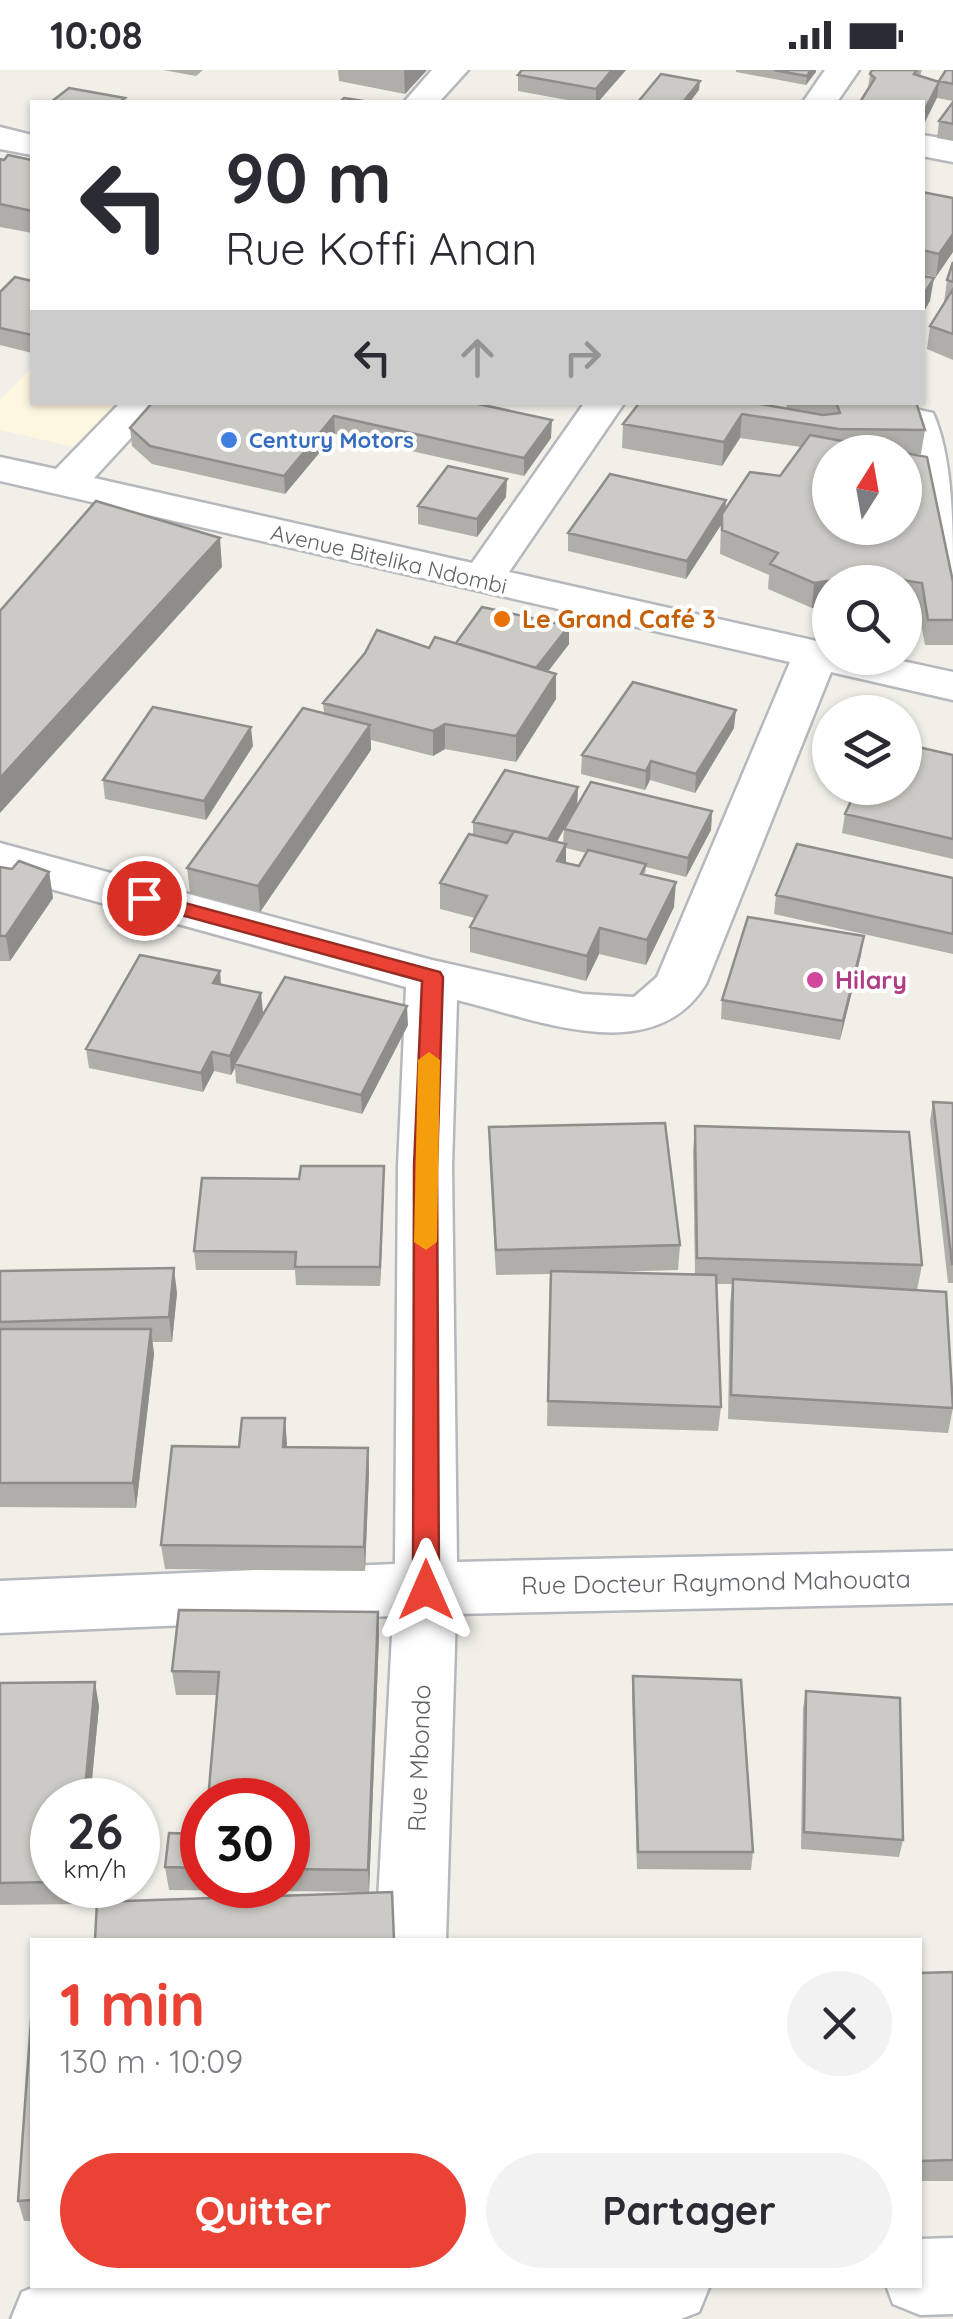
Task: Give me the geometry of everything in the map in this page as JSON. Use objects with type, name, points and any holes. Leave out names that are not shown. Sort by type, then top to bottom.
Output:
[{"type":"street","points":[[423,100],[451,70]]},
{"type":"street","points":[[821,100],[842,70]]},
{"type":"street","points":[[0,138],[30,145]]},
{"type":"street","points":[[925,146],[953,151]]},
{"type":"street","points":[[66,484],[141,405]]},
{"type":"street","points":[[482,580],[603,405]]},
{"type":"street","points":[[920,422],[953,566]]},
{"type":"street","name":"Avenue Bitelika Ndombi","points":[[0,469],[812,655]]},
{"type":"street","points":[[0,859],[432,977],[583,1012],[642,1015],[665,1002],[680,984],[812,663]]},
{"type":"street","name":"Avenue Bitelika Ndombi","points":[[902,675],[953,686]]},
{"type":"street","name":"Rue Mbondo","points":[[411,1938],[426,1590],[426,1166],[432,977]]},
{"type":"street","name":"Rue Docteur Raymond Mahouata","points":[[0,1607],[426,1590],[953,1577]]},
{"type":"street","points":[[922,2277],[953,2276]]},
{"type":"street","points":[[49,2319],[396,2289],[532,2304],[650,2288]]},
{"type":"shaded area","points":[[30,369],[30,405],[120,405],[79,448],[0,430],[0,400]]},
{"type":"building","points":[[522,70],[612,70],[596,89],[518,75]]},
{"type":"building","points":[[774,70],[811,70],[807,76]]},
{"type":"building","points":[[872,70],[917,70],[914,74],[939,82],[925,109],[925,100],[861,100],[875,78],[870,74]]},
{"type":"building","points":[[946,70],[953,70],[953,84],[939,81]]},
{"type":"building","points":[[661,74],[700,81],[685,100],[640,100]]},
{"type":"building","points":[[69,88],[125,98],[122,100],[54,100]]},
{"type":"building","points":[[953,102],[953,124],[939,121]]},
{"type":"building","points":[[8,155],[30,160],[30,211],[0,204],[0,159]]},
{"type":"building","points":[[925,193],[953,198],[953,234],[939,254],[925,251]]},
{"type":"building","points":[[925,276],[934,278],[925,292]]},
{"type":"building","points":[[15,277],[30,281],[30,335],[0,328],[0,292]]},
{"type":"building","points":[[953,289],[953,334],[930,326]]},
{"type":"building","points":[[150,405],[483,405],[552,420],[524,458],[334,416],[284,476],[150,446],[130,428]]},
{"type":"building","points":[[638,405],[766,405],[823,415],[840,413],[837,405],[917,405],[925,430],[839,429],[742,414],[724,442],[623,424]]},
{"type":"building","points":[[812,435],[812,545],[922,545],[922,456],[927,457],[953,582],[953,620],[928,620],[922,565],[812,565],[812,582],[770,564],[778,553],[722,530],[722,514],[750,472],[780,476]]},
{"type":"building","points":[[448,466],[507,479],[477,519],[418,506]]},
{"type":"building","points":[[610,474],[726,500],[687,561],[568,533]]},
{"type":"building","points":[[96,501],[220,538],[0,778],[0,611]]},
{"type":"building","points":[[482,607],[569,626],[536,668],[456,643]]},
{"type":"building","points":[[377,630],[429,648],[435,637],[556,674],[516,736],[445,724],[433,731],[323,703],[365,653]]},
{"type":"building","points":[[633,682],[736,710],[696,774],[651,761],[646,771],[582,755]]},
{"type":"building","points":[[153,707],[251,727],[204,801],[103,780]]},
{"type":"building","points":[[303,708],[370,725],[258,886],[187,868]]},
{"type":"building","points":[[922,748],[953,755],[953,839],[845,814],[849,805],[922,805]]},
{"type":"building","points":[[505,770],[578,787],[548,839],[473,822]]},
{"type":"building","points":[[591,782],[712,811],[688,858],[564,829]]},
{"type":"building","points":[[514,831],[566,844],[557,861],[579,866],[588,850],[646,864],[641,874],[676,882],[647,940],[600,928],[587,956],[470,927],[487,896],[440,883],[469,834],[507,843]]},
{"type":"building","points":[[797,844],[953,878],[953,934],[776,895]]},
{"type":"building","points":[[19,861],[49,872],[6,936],[0,936],[0,867],[12,869]]},
{"type":"building","points":[[748,917],[864,936],[843,1021],[722,1000]]},
{"type":"building","points":[[140,955],[220,971],[213,983],[261,993],[230,1056],[212,1052],[201,1073],[86,1049]]},
{"type":"building","points":[[285,977],[407,1006],[361,1095],[234,1064]]},
{"type":"building","points":[[933,1102],[953,1103],[953,1264],[952,1264]]},
{"type":"building","points":[[665,1123],[680,1245],[496,1250],[489,1127]]},
{"type":"building","points":[[695,1126],[909,1132],[922,1265],[697,1258]]},
{"type":"building","points":[[301,1166],[384,1166],[380,1267],[295,1267],[296,1252],[194,1251],[202,1178],[299,1179]]},
{"type":"building","points":[[174,1268],[169,1317],[0,1322],[0,1271]]},
{"type":"building","points":[[551,1271],[716,1275],[721,1407],[548,1401]]},
{"type":"building","points":[[733,1279],[946,1292],[953,1408],[731,1395]]},
{"type":"building","points":[[0,1329],[151,1329],[133,1483],[0,1483]]},
{"type":"building","points":[[242,1418],[285,1418],[283,1447],[368,1448],[364,1547],[161,1545],[172,1446],[239,1447]]},
{"type":"building","points":[[179,1610],[378,1612],[368,1870],[310,1869],[310,1778],[210,1778],[219,1672],[172,1671]]},
{"type":"building","points":[[633,1676],[741,1680],[753,1852],[638,1852]]},
{"type":"building","points":[[95,1682],[86,1778],[30,1778],[30,1882],[0,1883],[0,1683]]},
{"type":"building","points":[[806,1691],[900,1698],[903,1840],[804,1832]]},
{"type":"building","points":[[169,1833],[180,1833],[180,1867],[165,1867]]},
{"type":"building","points":[[392,1892],[394,1938],[95,1938],[97,1908],[160,1908],[160,1900],[180,1899],[180,1908],[310,1908],[310,1895]]},
{"type":"building","points":[[953,1972],[953,2160],[922,2161],[922,1973]]},
{"type":"building","points":[[30,2035],[30,2200],[18,2201]]},
{"type":"slow traffic","points":[[426,1242],[429,1060]]},
{"type":"place","name":"Century Motors","points":[[229,440]]},
{"type":"place","name":"Le Grand Café 3","points":[[502,619]]},
{"type":"place","name":"Hilary","points":[[815,980]]},
{"type":"route","points":[[144,898],[432,977],[426,1166],[426,1590]]}]
